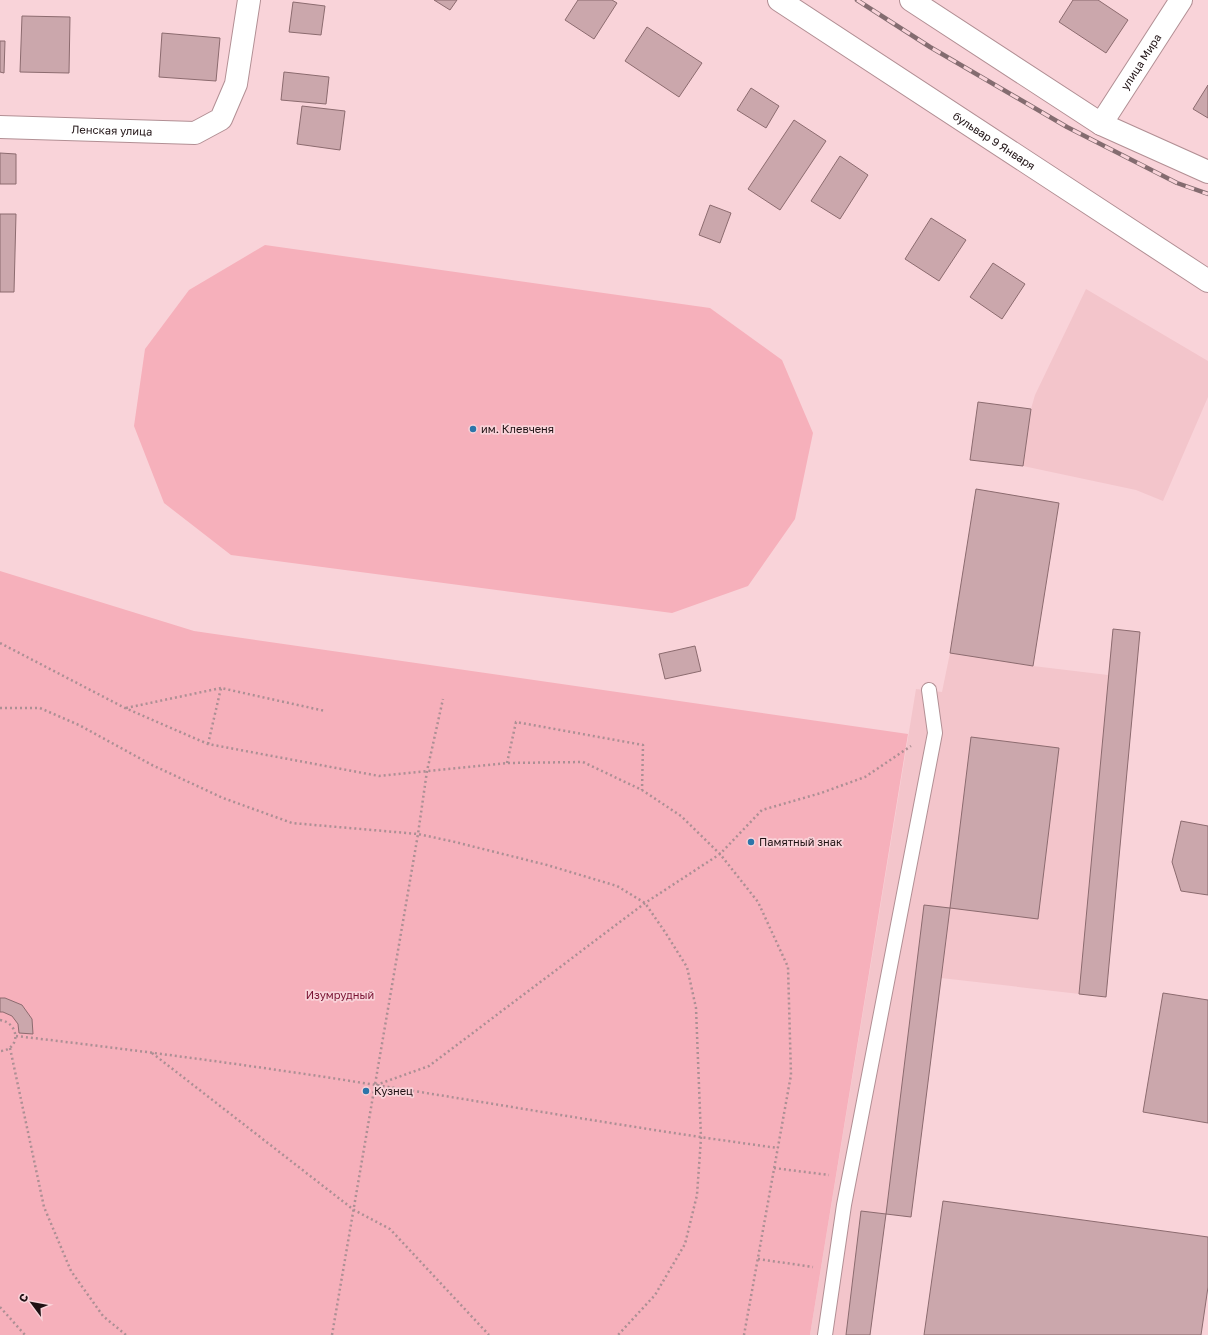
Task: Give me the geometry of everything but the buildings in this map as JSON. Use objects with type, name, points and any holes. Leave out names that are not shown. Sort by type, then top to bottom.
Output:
[{"type":"street","name":"Ленская улица","points":[[0,127],[195,133],[221,119],[236,84],[249,0]]},
{"type":"street","name":"бульвар 9 Января","points":[[779,0],[1208,281]]},
{"type":"street","points":[[911,0],[1101,124],[1208,172]]},
{"type":"street","name":"улица Мира","points":[[1101,124],[1181,0]]},
{"type":"lane","points":[[825,1335],[844,1205],[935,734],[929,690]]},
{"type":"path","points":[[0,643],[125,708],[208,744],[379,776],[507,763],[583,762],[642,790],[681,816],[720,854],[758,902],[788,967],[791,1075],[744,1335]]},
{"type":"path","points":[[125,708],[221,688],[325,711]]},
{"type":"path","points":[[208,744],[221,688]]},
{"type":"path","points":[[332,1335],[418,834],[426,771],[443,699]]},
{"type":"path","points":[[0,708],[40,708],[79,726],[152,765],[223,798],[292,823],[418,834],[539,863],[616,886],[646,904],[687,967],[696,1008],[701,1138],[697,1195],[685,1244],[655,1295],[618,1335]]},
{"type":"path","points":[[507,763],[516,722],[643,744],[642,790]]},
{"type":"path","points":[[375,1085],[429,1066],[646,904],[720,854],[762,810],[821,793],[865,777],[906,749],[935,734]]},
{"type":"path","points":[[0,1020],[8,1022],[14,1028],[16,1036],[14,1043],[10,1048],[0,1051]]},
{"type":"path","points":[[16,1036],[151,1052],[375,1085],[701,1138],[778,1148]]},
{"type":"path","points":[[10,1048],[44,1207],[71,1271],[104,1316],[126,1335]]},
{"type":"path","points":[[151,1052],[354,1210],[390,1229],[489,1335]]},
{"type":"path","points":[[774,1168],[834,1175]]},
{"type":"path","points":[[758,1259],[818,1268]]},
{"type":"path","points":[[0,1307],[25,1335]]},
{"type":"shaded area","points":[[1086,289],[1208,361],[1208,397],[1163,501],[1136,490],[1023,466],[1031,409],[1035,395]]},
{"type":"shaded area","points":[[1113,629],[1140,632],[1106,997],[941,978],[911,1217],[886,1214],[870,1335],[810,1335],[916,689],[942,692],[950,653],[1033,666],[1108,675]]},
{"type":"green space","name":"им. Клевченя","points":[[265,245],[710,308],[782,360],[813,433],[795,519],[748,586],[672,613],[231,555],[164,503],[134,426],[145,349],[189,290]]},
{"type":"green space","name":"Изумрудный","points":[[0,571],[194,631],[908,734],[810,1335],[0,1335]]},
{"type":"railway","points":[[857,0],[930,47],[1067,127],[1177,183],[1208,194]]},
{"type":"place","name":"им. Клевченя","points":[[473,429]]},
{"type":"place","name":"Памятный знак","points":[[751,842]]},
{"type":"place","name":"Кузнец","points":[[366,1091]]}]
